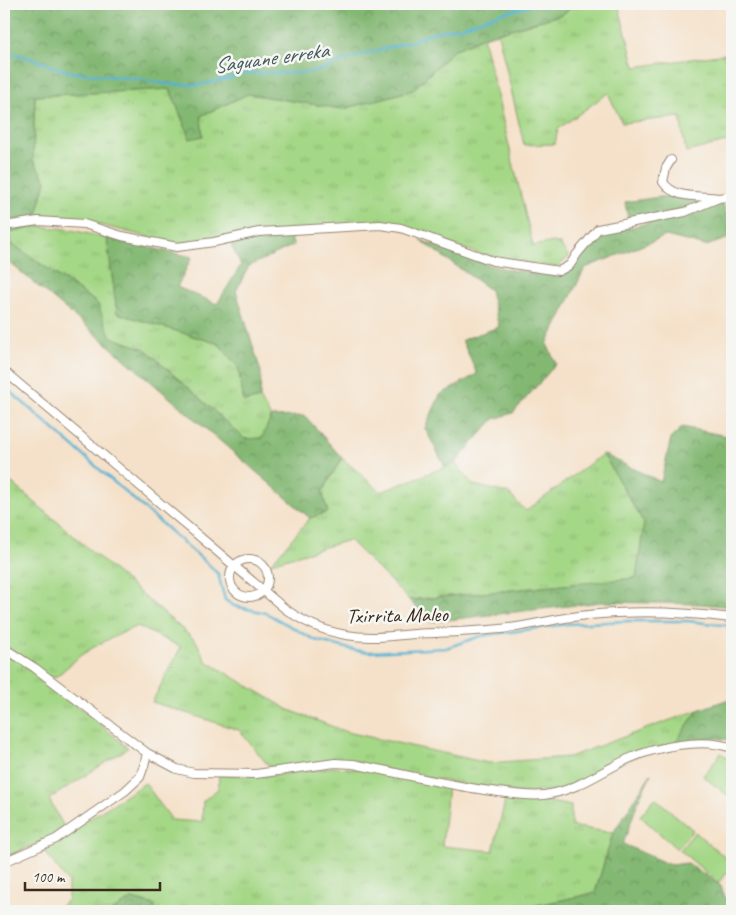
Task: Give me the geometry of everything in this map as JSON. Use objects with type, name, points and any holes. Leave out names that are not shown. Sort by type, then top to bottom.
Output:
[{"type":"street","points":[[671,160],[666,168],[663,182],[668,190],[688,196],[719,198],[732,196]]},
{"type":"street","points":[[4,226],[38,221],[84,224],[122,236],[177,247],[214,242],[259,232],[380,225],[401,228],[466,253],[493,261],[559,271],[570,265],[598,229],[685,212],[719,198]]},
{"type":"street","name":"Txirrita Maleo","points":[[4,371],[284,608],[304,621],[326,630],[360,637],[458,632],[515,627],[587,615],[630,611],[682,612],[732,618]]},
{"type":"street","points":[[244,559],[254,559],[259,562],[268,575],[264,590],[253,597],[244,597],[236,592],[230,581],[230,573],[234,565],[244,559]]},
{"type":"street","points":[[4,648],[36,668],[147,753],[177,769],[194,773],[256,774],[336,763],[353,764],[470,788],[532,796],[562,792],[627,760],[663,748],[708,744],[732,748]]},
{"type":"street","points":[[4,862],[56,839],[125,791],[140,777],[147,753]]},
{"type":"green space","points":[[4,4],[575,4],[563,14],[483,37],[454,50],[413,90],[343,109],[248,94],[201,116],[203,136],[190,139],[170,89],[35,96],[33,160],[46,181],[37,215],[38,226],[9,233],[11,243],[97,303],[111,337],[145,349],[245,439],[262,438],[271,417],[305,416],[342,458],[322,492],[328,512],[310,518],[4,258],[4,196],[10,187],[4,177],[6,94],[4,92]]},
{"type":"green space","points":[[575,4],[618,4],[635,67],[732,53],[732,138],[726,142],[686,152],[680,117],[622,123],[608,93],[558,129],[555,144],[524,145],[498,33],[563,14]]},
{"type":"green space","points":[[483,37],[533,246],[554,242],[560,244],[569,257],[557,267],[480,254],[386,223],[223,237],[176,244],[80,220],[37,215],[46,181],[33,160],[35,96],[170,89],[190,139],[200,116],[248,94],[343,109],[413,90],[454,50]]},
{"type":"green space","points":[[667,196],[707,201],[681,210],[628,220],[625,202]]},
{"type":"green space","points":[[723,203],[732,237],[706,246],[666,236],[585,268],[547,344],[556,364],[513,413],[494,419],[455,463],[445,467],[425,428],[440,395],[477,374],[462,340],[499,327],[490,290],[420,240],[485,264],[511,270],[557,275],[570,270],[600,234],[688,214]]},
{"type":"green space","points":[[38,226],[67,229],[107,238],[117,313],[219,344],[238,367],[244,402],[260,398],[271,417],[262,438],[245,439],[145,349],[110,337],[97,303],[11,243],[9,233]]},
{"type":"green space","points":[[288,233],[294,245],[249,266],[236,291],[261,372],[260,398],[244,402],[238,367],[219,344],[117,313],[107,238],[192,257],[177,287],[217,304],[241,265],[231,245],[260,236]]},
{"type":"green space","points":[[682,427],[732,437],[732,607],[704,604],[602,602],[430,622],[409,600],[636,578],[644,523],[603,454],[661,482],[671,438]]},
{"type":"green space","points":[[603,454],[644,523],[636,578],[409,600],[349,540],[271,563],[310,518],[328,512],[322,492],[342,458],[381,492],[455,463],[473,485],[508,493],[526,511]]},
{"type":"green space","points":[[4,476],[196,641],[206,661],[289,710],[347,732],[488,763],[569,757],[698,710],[674,744],[655,748],[561,790],[524,793],[471,786],[337,760],[278,769],[268,765],[239,730],[152,702],[181,647],[137,626],[81,655],[57,676],[41,678],[128,748],[49,799],[64,827],[44,841],[4,857]]},
{"type":"green space","points":[[732,698],[732,740],[713,738],[674,744],[698,710]]},
{"type":"green space","points":[[721,753],[732,762],[732,799],[703,776]]},
{"type":"green space","points":[[333,767],[363,769],[448,786],[442,846],[493,851],[506,797],[535,799],[571,806],[571,826],[613,833],[595,893],[509,911],[154,911],[154,905],[132,899],[112,911],[57,911],[68,899],[68,882],[42,848],[145,783],[172,820],[202,822],[203,801],[218,789],[219,775],[264,776]]},
{"type":"green space","points":[[651,774],[639,799],[623,844],[670,865],[688,863],[721,886],[726,900],[732,900],[732,911],[509,911],[595,893],[613,833]]},
{"type":"green space","points":[[655,798],[693,830],[677,849],[640,816]]},
{"type":"green space","points":[[695,832],[732,863],[732,867],[718,883],[680,850]]},
{"type":"green space","points":[[132,899],[155,905],[154,911],[112,911]]},
{"type":"waterway","name":"Saguane erreka","points":[[4,52],[27,57],[69,72],[168,84],[198,85],[227,79],[243,73],[305,73],[321,70],[348,59],[412,41],[434,32],[461,27],[498,14],[537,4]]},
{"type":"waterway","points":[[4,386],[209,565],[218,574],[225,600],[234,606],[266,613],[315,640],[370,652],[446,648],[481,636],[568,624],[688,621],[732,626]]}]
